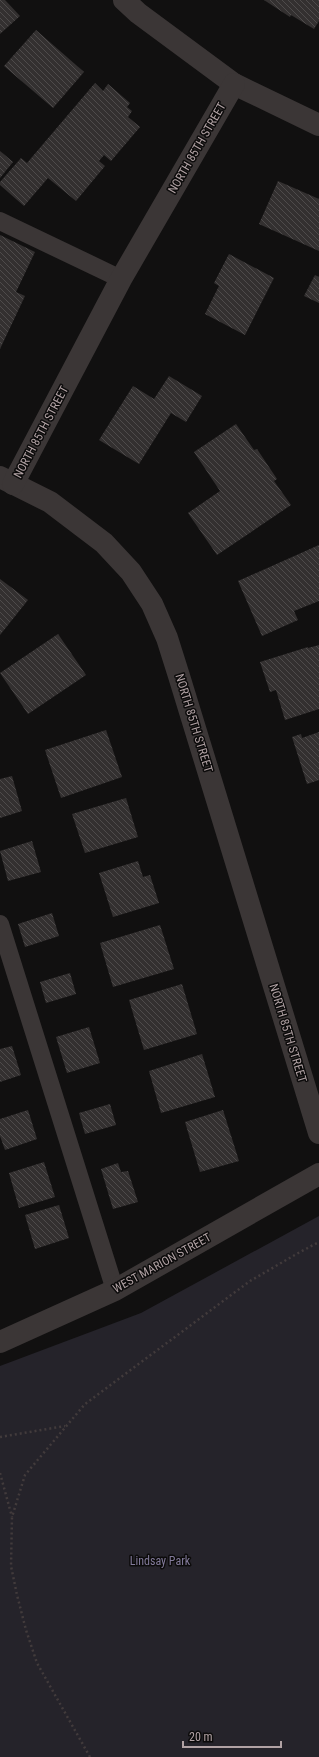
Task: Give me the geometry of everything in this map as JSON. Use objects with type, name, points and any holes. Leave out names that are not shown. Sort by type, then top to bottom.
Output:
[{"type":"street","points":[[124,0],[138,13],[234,84],[319,125]]},
{"type":"street","name":"NORTH 85TH STREET","points":[[234,84],[121,278],[7,480],[50,502],[104,543],[131,572],[152,604],[167,638],[179,676],[319,1133]]},
{"type":"street","name":"WEST MARION STREET","points":[[0,1342],[115,1290],[319,1174]]},
{"type":"lane","points":[[0,221],[121,278]]},
{"type":"lane","points":[[0,924],[115,1290]]},
{"type":"path","points":[[90,1757],[37,1663],[26,1630],[11,1566],[12,1517],[25,1475],[85,1404],[250,1281],[319,1242]]},
{"type":"path","points":[[0,1437],[66,1426]]},
{"type":"path","points":[[0,1473],[12,1517]]},
{"type":"green space","name":"Lindsay Park","points":[[319,1216],[319,1757],[0,1757],[0,1366],[141,1313]]},
{"type":"building","points":[[0,0],[5,0],[20,16],[0,34]]},
{"type":"building","points":[[264,0],[319,0],[319,21],[314,29],[291,15],[290,17]]},
{"type":"building","points":[[36,30],[84,72],[53,108],[4,66]]},
{"type":"building","points":[[95,83],[103,91],[108,84],[130,103],[127,107],[132,111],[128,117],[140,127],[111,161],[104,155],[99,161],[105,166],[76,201],[48,178],[24,206],[0,185],[0,182],[21,158],[27,163]]},
{"type":"building","points":[[0,151],[13,162],[0,178]]},
{"type":"building","points":[[278,181],[319,199],[319,251],[259,224]]},
{"type":"building","points":[[0,235],[35,252],[16,292],[25,296],[0,349]]},
{"type":"building","points":[[229,254],[274,278],[245,335],[205,314],[219,286],[214,283]]},
{"type":"building","points":[[315,275],[319,277],[319,303],[304,296]]},
{"type":"building","points":[[169,376],[202,396],[186,422],[171,413],[139,464],[99,440],[133,386],[154,399]]},
{"type":"building","points":[[236,424],[254,450],[257,449],[277,479],[274,481],[291,505],[217,555],[188,513],[220,491],[194,452]]},
{"type":"building","points":[[319,545],[319,601],[294,611],[298,620],[262,636],[238,581]]},
{"type":"building","points":[[0,579],[28,600],[0,635]]},
{"type":"building","points":[[58,634],[86,675],[28,714],[0,673]]},
{"type":"building","points":[[319,645],[319,709],[285,720],[276,690],[270,692],[260,662]]},
{"type":"building","points":[[106,730],[122,777],[61,798],[45,750]]},
{"type":"building","points":[[319,732],[319,780],[307,784],[292,737],[301,734],[302,738]]},
{"type":"building","points":[[12,776],[22,811],[0,818],[0,779]]},
{"type":"building","points":[[126,798],[138,837],[85,853],[72,814]]},
{"type":"building","points":[[32,841],[41,872],[8,881],[0,851]]},
{"type":"building","points":[[138,861],[143,877],[150,875],[159,903],[113,917],[99,873]]},
{"type":"building","points":[[52,913],[59,936],[25,947],[18,924]]},
{"type":"building","points":[[160,925],[174,969],[113,987],[100,943]]},
{"type":"building","points":[[70,973],[76,994],[46,1003],[40,982]]},
{"type":"building","points":[[182,984],[197,1034],[144,1050],[129,1000]]},
{"type":"building","points":[[89,1027],[100,1063],[67,1073],[56,1037]]},
{"type":"building","points":[[12,1046],[21,1075],[0,1082],[0,1049]]},
{"type":"building","points":[[202,1054],[215,1097],[161,1113],[149,1071]]},
{"type":"building","points":[[110,1104],[116,1125],[85,1134],[79,1113]]},
{"type":"building","points":[[28,1110],[37,1139],[5,1150],[0,1136],[0,1119]]},
{"type":"building","points":[[223,1110],[239,1161],[200,1172],[185,1122]]},
{"type":"building","points":[[44,1162],[55,1197],[19,1208],[9,1173]]},
{"type":"building","points":[[118,1163],[121,1172],[128,1171],[138,1202],[113,1209],[101,1169]]},
{"type":"building","points":[[59,1205],[69,1238],[35,1249],[25,1215]]}]
